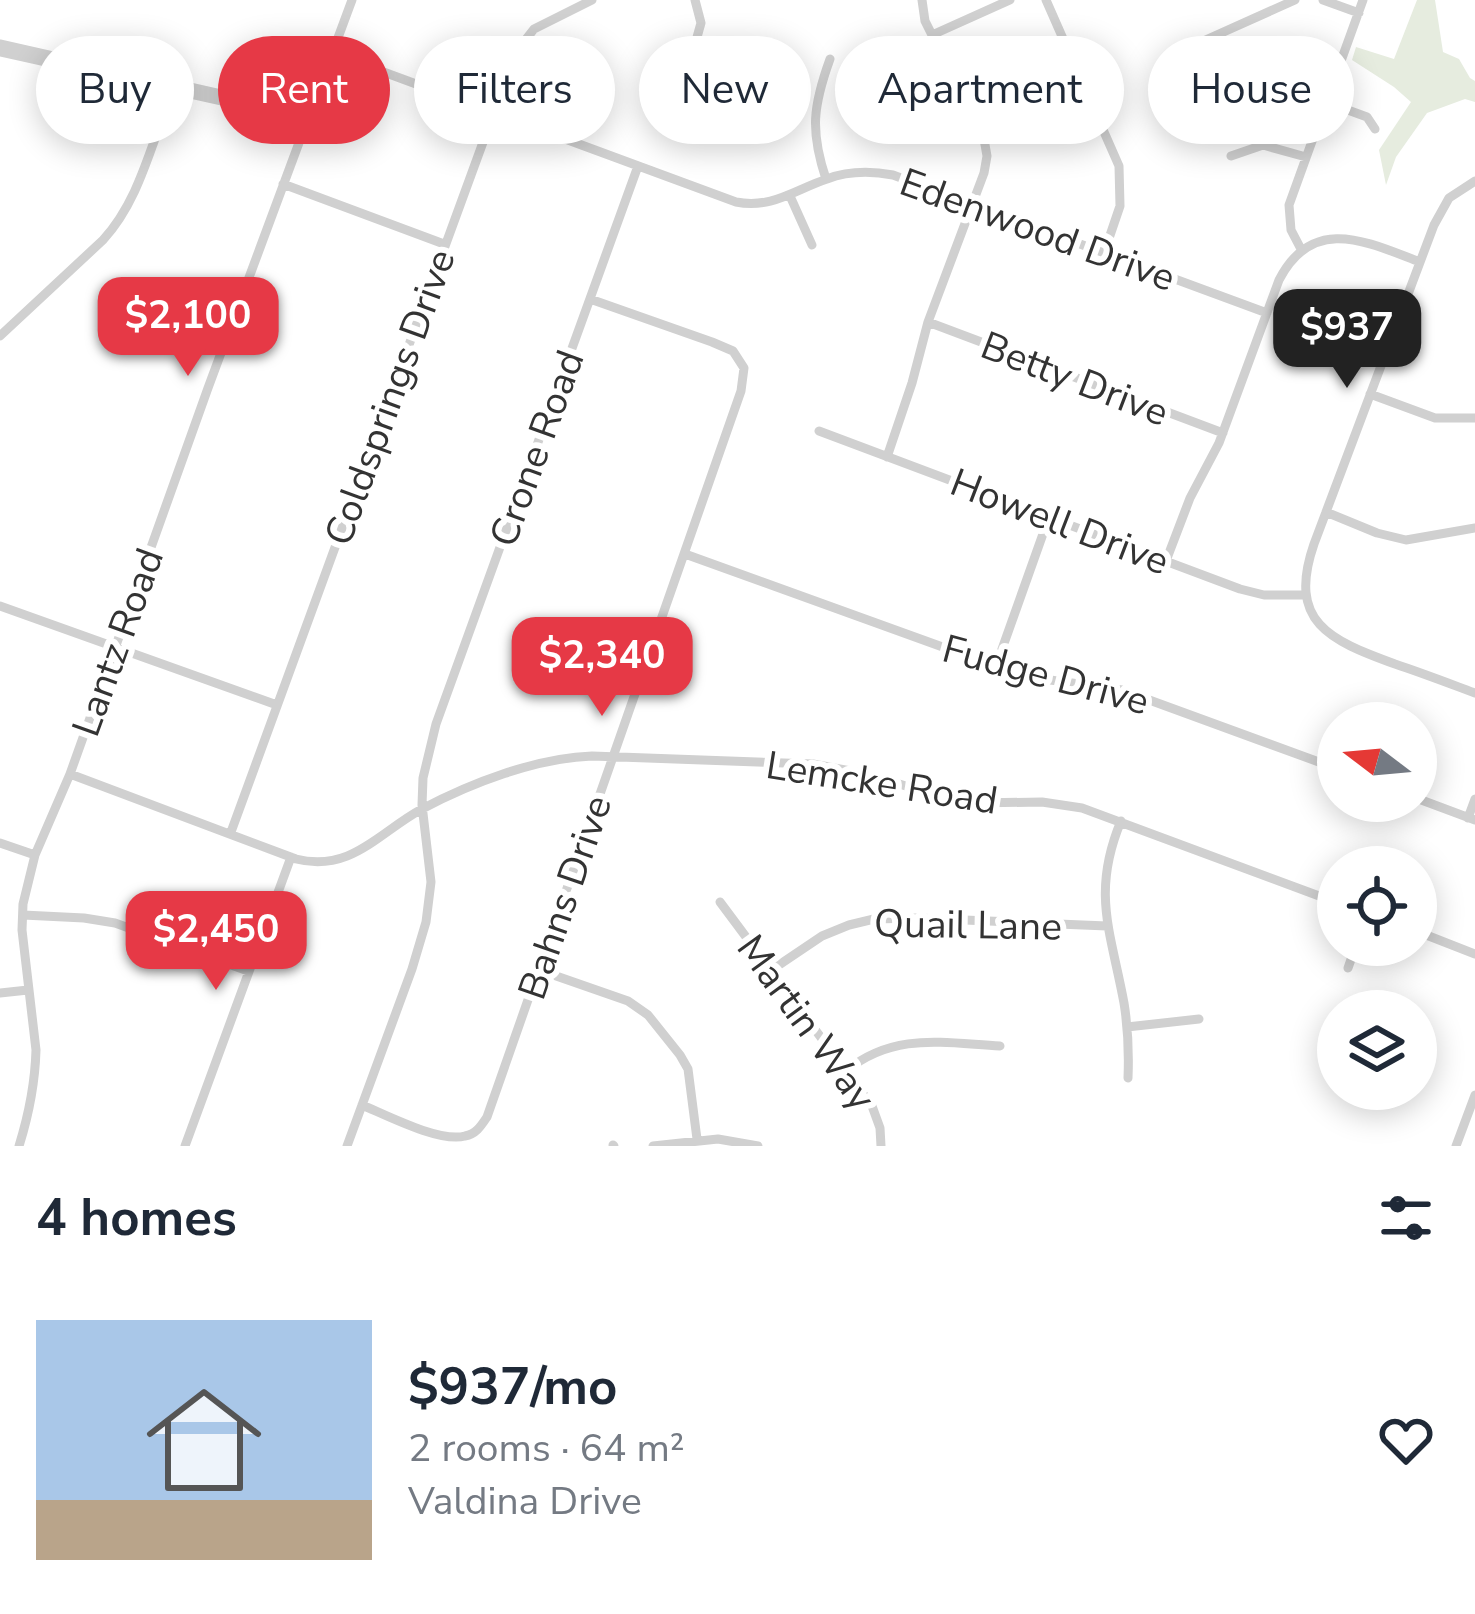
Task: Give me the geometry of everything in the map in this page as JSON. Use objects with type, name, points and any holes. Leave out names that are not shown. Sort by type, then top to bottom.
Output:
[{"type":"street","name":"Lantz Road","points":[[338,36],[352,0]]},
{"type":"street","name":"Coldsprings Drive","points":[[527,36],[592,0]]},
{"type":"street","points":[[695,0],[701,23],[697,36]]},
{"type":"street","points":[[886,457],[928,322],[987,161],[986,145],[924,17],[922,0]]},
{"type":"street","points":[[932,34],[1010,0]]},
{"type":"street","points":[[1046,0],[1119,166],[1120,206],[1104,253]]},
{"type":"street","points":[[1215,36],[1295,0]]},
{"type":"street","points":[[1323,0],[1358,13]]},
{"type":"street","points":[[1350,36],[1363,0]]},
{"type":"street","points":[[0,48],[218,97]]},
{"type":"street","points":[[826,179],[814,128],[830,58]]},
{"type":"street","points":[[1354,112],[1375,128]]},
{"type":"street","points":[[0,336],[117,223],[153,144]]},
{"type":"street","name":"Lantz Road","points":[[291,856],[70,774],[298,144]]},
{"type":"street","name":"Coldsprings Drive","points":[[231,832],[482,144]]},
{"type":"street","name":"Edenwood Drive","points":[[579,144],[736,202],[767,203],[826,179],[880,173],[1267,314]]},
{"type":"street","points":[[1302,251],[1288,212],[1311,144]]},
{"type":"street","points":[[1231,156],[1263,145],[1306,157]]},
{"type":"street","name":"Crone Road","points":[[347,1146],[426,922],[430,882],[423,778],[436,724],[638,166]]},
{"type":"street","points":[[1475,181],[1446,202],[1420,262],[1311,554],[1305,596],[1320,625],[1344,644],[1475,693]]},
{"type":"street","points":[[283,184],[444,244]]},
{"type":"street","points":[[790,196],[812,244]]},
{"type":"street","points":[[1166,561],[1190,498],[1223,433],[1283,272],[1302,251],[1325,240],[1348,238],[1420,262]]},
{"type":"street","name":"Bahns Drive","points":[[362,1106],[436,1134],[461,1137],[477,1131],[489,1112],[741,391],[743,364],[733,351],[590,298]]},
{"type":"street","name":"Betty Drive","points":[[928,322],[1223,433]]},
{"type":"street","points":[[1370,394],[1435,418],[1475,418]]},
{"type":"street","name":"Howell Drive","points":[[819,431],[1256,593],[1305,596]]},
{"type":"street","points":[[1327,512],[1406,540],[1475,528]]},
{"type":"street","points":[[996,666],[1049,517]]},
{"type":"street","name":"Fudge Drive","points":[[685,554],[996,666],[1036,678],[1122,690],[1317,761]]},
{"type":"street","points":[[0,606],[277,705]]},
{"type":"street","name":"Lemcke Road","points":[[291,856],[317,863],[348,857],[422,809],[498,777],[549,760],[614,756],[829,766],[951,800],[1082,808],[1317,895]]},
{"type":"street","points":[[19,1146],[29,1113],[36,1051],[22,950],[25,888],[34,855],[70,774]]},
{"type":"street","points":[[1437,806],[1472,819],[1475,800]]},
{"type":"street","points":[[1121,821],[1110,847],[1103,898],[1127,1028],[1128,1078]]},
{"type":"street","points":[[0,842],[34,855]]},
{"type":"street","points":[[184,1146],[291,856]]},
{"type":"street","name":"Martin Way","points":[[720,902],[876,1113],[881,1146]]},
{"type":"street","points":[[22,915],[115,923],[248,971]]},
{"type":"street","name":"Quail Lane","points":[[770,971],[822,936],[874,919],[1107,926]]},
{"type":"street","points":[[1437,939],[1475,954]]},
{"type":"street","points":[[539,970],[628,1001],[649,1015],[688,1070],[697,1139]]},
{"type":"street","points":[[0,993],[28,990]]},
{"type":"street","points":[[1127,1028],[1199,1019]]},
{"type":"street","points":[[846,1071],[873,1052],[902,1043],[1000,1046]]},
{"type":"street","points":[[1456,1146],[1475,1095]]},
{"type":"street","points":[[653,1146],[697,1139],[758,1146]]},
{"type":"shaded area","points":[[1417,0],[1435,0],[1443,52],[1459,59],[1475,81],[1475,102],[1465,99],[1427,113],[1396,157],[1386,185],[1379,150],[1411,102],[1354,61],[1354,54],[1356,47],[1394,59]]}]
